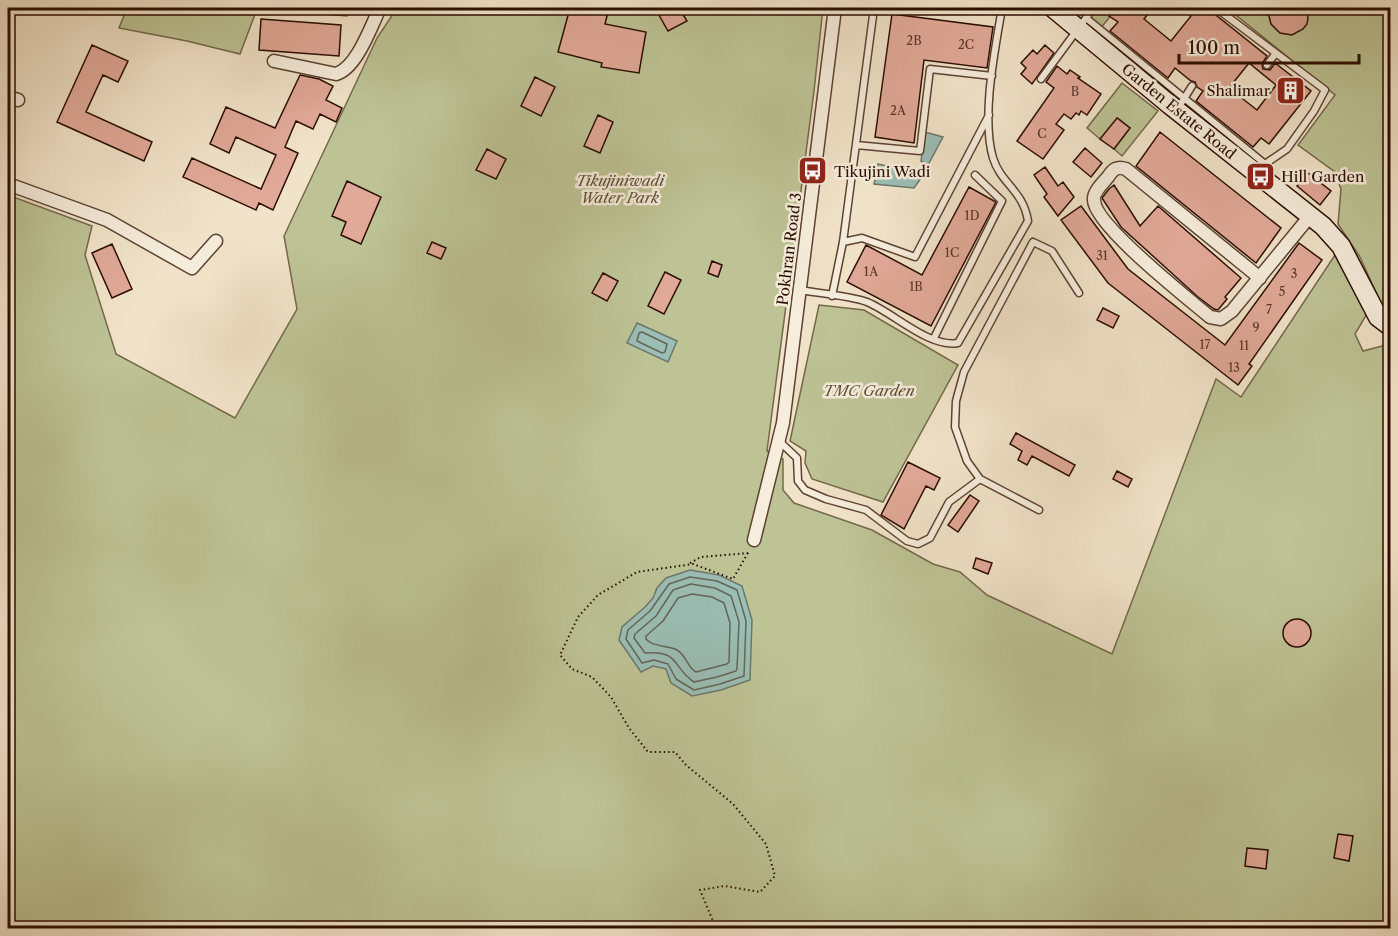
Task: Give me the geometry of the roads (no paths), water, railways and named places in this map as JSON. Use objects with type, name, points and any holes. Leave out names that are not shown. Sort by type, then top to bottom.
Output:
[{"type":"street","points":[[274,62],[341,73],[356,57],[380,8]]},
{"type":"street","name":"Pokhran Road 3","points":[[754,540],[783,423],[835,8]]},
{"type":"street","name":"Garden Estate Road","points":[[1053,8],[1082,23],[1323,226],[1341,246],[1378,317],[1390,326]]},
{"type":"street","points":[[1260,278],[1126,169],[1120,167],[1113,170],[1096,193],[1094,201],[1096,209],[1122,242],[1210,317],[1221,319],[1232,311],[1260,278],[1310,216]]},
{"type":"street","points":[[8,184],[107,220],[192,268],[216,241]]},
{"type":"lane","points":[[832,296],[843,242],[874,8]]},
{"type":"lane","points":[[798,290],[866,302],[948,345],[958,343],[1028,221],[1025,207],[1014,188],[999,171],[993,157],[989,115],[1002,9],[986,8]]},
{"type":"lane","points":[[1041,79],[1093,8]]},
{"type":"lane","points":[[1192,86],[1180,104],[1265,164],[1287,149],[1314,111],[1325,90],[1216,8]]},
{"type":"lane","points":[[1267,65],[1276,53]]},
{"type":"lane","points":[[856,145],[920,151],[930,69],[993,76]]},
{"type":"lane","points":[[843,242],[861,238],[915,257],[989,115]]},
{"type":"lane","points":[[934,338],[1002,201],[975,175]]},
{"type":"lane","points":[[1039,510],[980,479],[967,461],[955,428],[956,401],[964,372],[1033,242],[1052,251],[1079,293]]},
{"type":"lane","points":[[778,441],[797,458],[798,482],[805,490],[826,499],[866,510],[907,541],[918,544],[930,538],[949,502],[980,479]]},
{"type":"water","points":[[925,132],[943,137],[928,165],[921,161]]},
{"type":"water","points":[[878,164],[924,174],[914,188],[874,184]]},
{"type":"water","points":[[637,323],[677,341],[668,362],[627,343]]},
{"type":"water","points":[[690,570],[719,575],[742,586],[752,620],[750,680],[721,690],[692,696],[671,683],[666,669],[653,666],[641,672],[619,640],[622,627],[645,607],[666,578]]},
{"type":"place","name":"Shalimar","points":[[1291,90]]},
{"type":"place","name":"Tikujini Wadi","points":[[813,171]]},
{"type":"place","name":"Hill Garden","points":[[1260,176]]},
{"type":"park label","name":"Tikujiniwadi Water Park","points":[[620,188]]},
{"type":"park label","name":"TMC Garden","points":[[869,390]]}]
